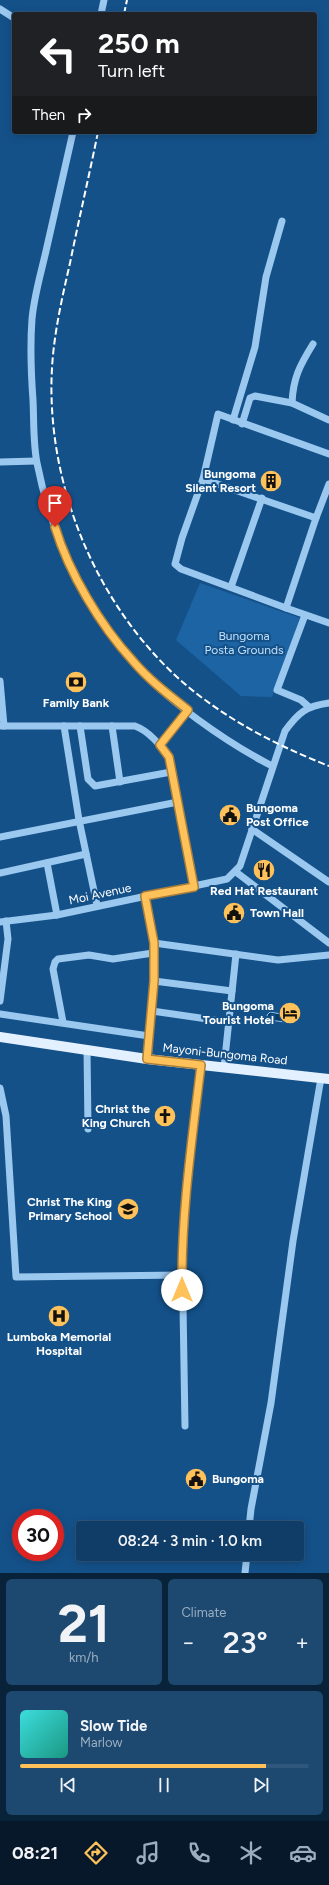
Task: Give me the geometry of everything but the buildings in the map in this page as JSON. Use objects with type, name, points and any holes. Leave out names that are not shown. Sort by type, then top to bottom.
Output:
[{"type":"main road","name":"Mayoni-Bungoma Road","points":[[0,1037],[147,1059],[325,1079]]},
{"type":"street","points":[[101,12],[104,0]]},
{"type":"street","points":[[0,9],[12,17]]},
{"type":"street","points":[[73,134],[32,317],[30,354],[36,462],[58,538],[70,566],[91,604],[112,635],[133,661],[152,680],[188,710],[243,751],[272,766]]},
{"type":"street","points":[[233,420],[255,347],[266,277],[282,221]]},
{"type":"street","points":[[292,403],[293,386],[296,373],[313,344]]},
{"type":"street","points":[[242,424],[252,396],[292,403],[329,420]]},
{"type":"street","points":[[329,454],[242,424],[218,414],[203,479],[174,564],[182,569],[329,623]]},
{"type":"street","points":[[0,462],[36,462]]},
{"type":"street","points":[[203,479],[262,498],[316,518]]},
{"type":"street","points":[[286,608],[329,484]]},
{"type":"street","points":[[231,587],[262,498]]},
{"type":"street","points":[[305,614],[277,690],[300,700],[309,707]]},
{"type":"street","points":[[0,681],[2,726],[128,726],[141,728],[160,745],[169,757],[194,887]]},
{"type":"street","points":[[329,703],[309,707],[299,713],[285,731],[272,766],[240,866],[236,872],[329,942]]},
{"type":"street","points":[[160,745],[188,710]]},
{"type":"street","points":[[64,726],[79,820],[97,905]]},
{"type":"street","points":[[80,726],[88,779],[96,786],[171,772]]},
{"type":"street","points":[[112,726],[120,782]]},
{"type":"street","points":[[0,837],[43,830],[79,820],[178,802]]},
{"type":"street","points":[[252,829],[329,882]]},
{"type":"street","points":[[0,873],[86,854]]},
{"type":"street","points":[[47,863],[56,915]]},
{"type":"street","name":"Moi Avenue","points":[[3,921],[56,915],[97,905],[219,882],[227,879],[236,872]]},
{"type":"street","points":[[145,896],[154,943],[154,981],[147,1059]]},
{"type":"street","points":[[0,1001],[8,939],[3,921]]},
{"type":"street","points":[[154,943],[278,960],[329,955]]},
{"type":"street","points":[[63,1022],[53,969],[55,962],[58,959],[88,955],[113,959],[153,953]]},
{"type":"street","points":[[224,1067],[228,1044],[228,1022],[236,954]]},
{"type":"street","points":[[154,981],[232,991]]},
{"type":"street","points":[[152,1011],[228,1022]]},
{"type":"street","points":[[0,1014],[63,1022],[149,1036]]},
{"type":"street","points":[[87,1049],[88,1129]]},
{"type":"street","points":[[185,1426],[182,1244],[188,1174],[201,1065]]},
{"type":"street","points":[[250,1521],[271,1403],[293,1241],[325,1079]]},
{"type":"street","points":[[0,1088],[6,1116],[16,1277],[182,1275]]},
{"type":"street","points":[[245,1573],[246,1561]]},
{"type":"green space","name":"Bungoma Posta Grounds","points":[[200,583],[300,618],[272,697],[241,696],[176,640]]},
{"type":"shaded area","points":[[270,1012],[286,1015],[285,1022],[269,1020],[267,1015]]},
{"type":"railway","points":[[124,12],[127,0]]},
{"type":"railway","points":[[98,134],[59,316],[52,368],[52,414],[59,461],[70,507],[87,551],[109,593],[135,632],[166,667],[201,697],[231,718],[295,752],[329,766]]},
{"type":"place","name":"Bungoma Silent Resort","points":[[271,481]]},
{"type":"place","name":"Family Bank","points":[[76,682]]},
{"type":"place","name":"Bungoma Post Office","points":[[230,815]]},
{"type":"place","name":"Red Hat Restaurant","points":[[264,870]]},
{"type":"place","name":"Town Hall","points":[[234,913]]},
{"type":"place","name":"Bungoma Tourist Hotel","points":[[290,1013]]},
{"type":"place","name":"Christ the King Church","points":[[165,1116]]},
{"type":"place","name":"Christ The King Primary School","points":[[128,1209]]},
{"type":"place","name":"Lumboka Memorial Hospital","points":[[59,1316]]},
{"type":"place","name":"Bungoma","points":[[196,1479]]},
{"type":"route","points":[[55,527],[70,566],[91,604],[112,635],[133,661],[152,680],[188,710],[160,745],[169,757],[194,887],[145,896],[154,943],[154,996],[147,1059],[201,1065],[188,1174],[182,1244],[182,1290]]}]
